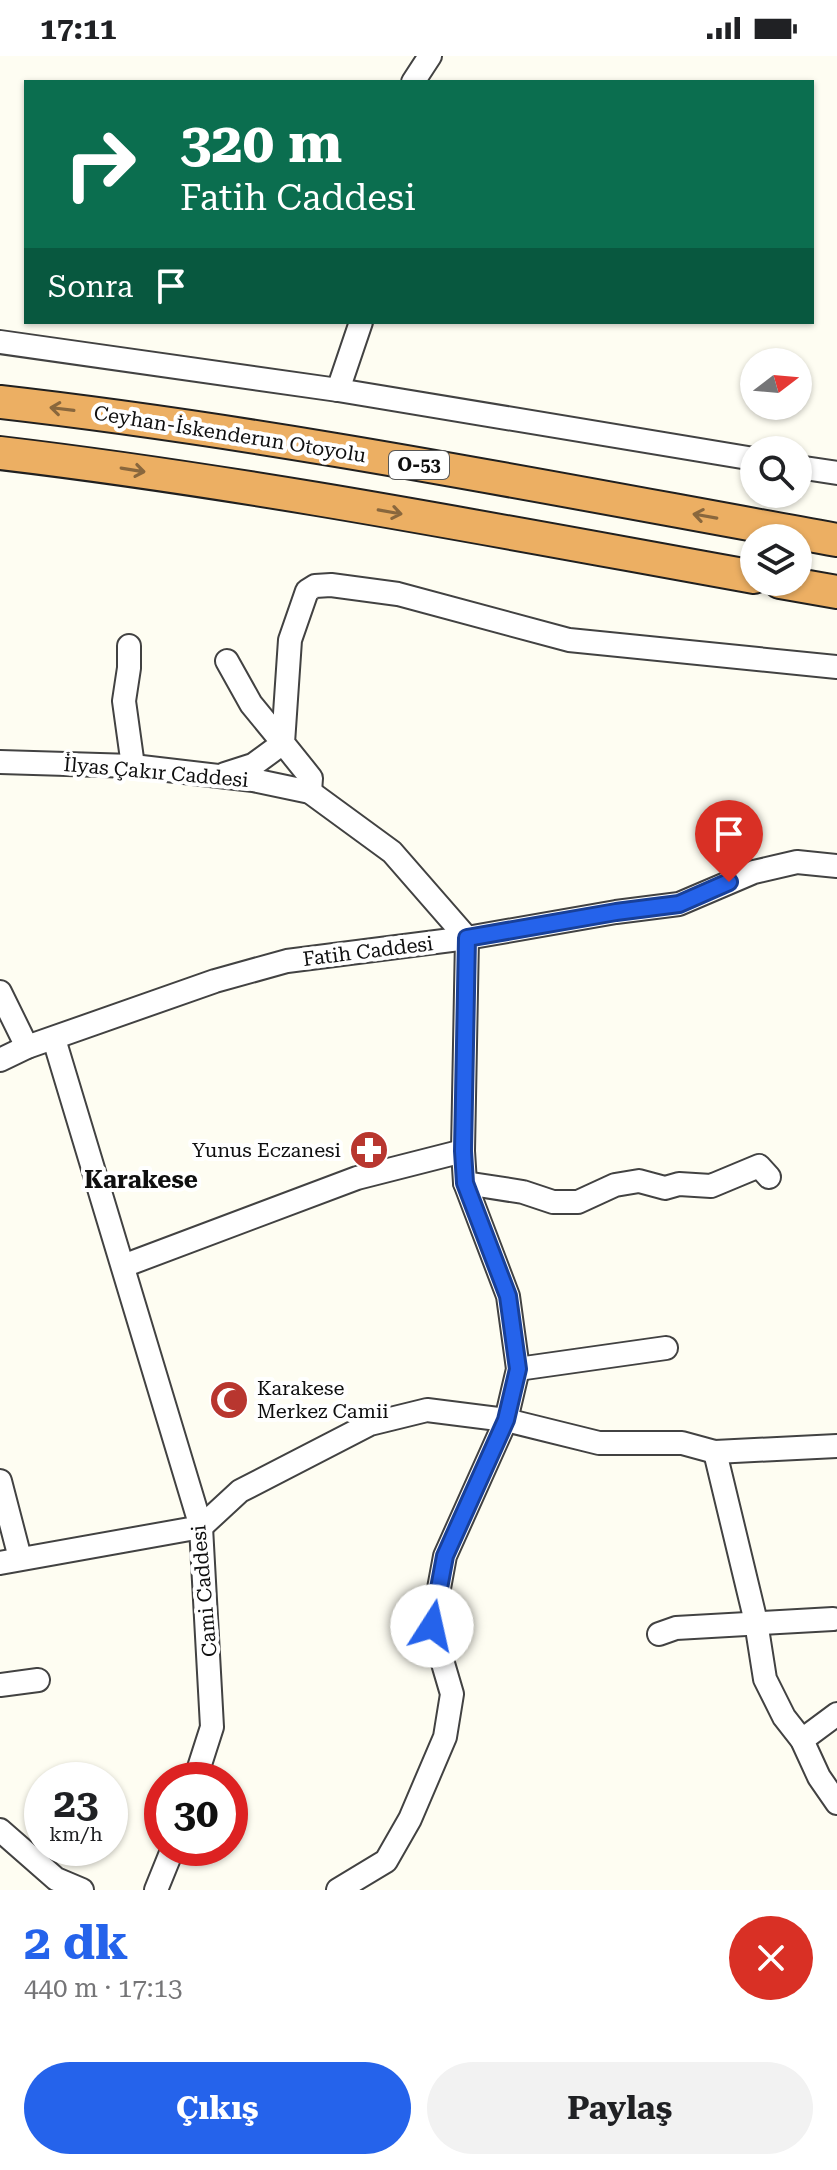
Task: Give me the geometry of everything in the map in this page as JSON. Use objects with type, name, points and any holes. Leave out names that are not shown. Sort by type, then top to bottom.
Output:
[{"type":"highway","name":"Ceyhan-İskenderun Otoyolu","points":[[0,402],[114,415],[278,440],[837,540]]},
{"type":"highway","points":[[0,453],[270,491],[740,575]]},
{"type":"highway","points":[[812,588],[837,592]]},
{"type":"street","points":[[414,80],[430,56]]},
{"type":"street","points":[[338,390],[360,324]]},
{"type":"street","points":[[0,342],[338,390],[740,457]]},
{"type":"street","points":[[812,469],[837,473]]},
{"type":"street","points":[[216,776],[253,765],[283,743],[290,640],[307,591],[315,586],[331,585],[398,594],[569,640],[837,667]]},
{"type":"street","points":[[129,646],[124,701],[133,766]]},
{"type":"street","points":[[227,661],[251,704],[311,778],[310,792],[392,852],[467,938],[465,1183],[508,1296],[518,1369],[506,1420],[445,1556],[432,1626],[452,1694],[445,1737],[410,1819],[386,1861],[338,1890]]},
{"type":"street","name":"İlyas Çakır Caddesi","points":[[0,762],[133,766],[253,780],[310,792]]},
{"type":"street","name":"Fatih Caddesi","points":[[0,1060],[27,1047],[215,981],[287,961],[467,938],[679,904],[754,872],[797,862],[837,866]]},
{"type":"street","points":[[0,992],[27,1047]]},
{"type":"street","name":"Cami Caddesi","points":[[54,1039],[201,1527],[212,1727],[201,1762]]},
{"type":"street","points":[[123,1266],[357,1178],[463,1151]]},
{"type":"street","points":[[465,1183],[523,1192],[553,1202],[578,1202],[615,1185],[639,1181],[665,1188],[679,1184],[711,1186],[759,1166],[769,1177]]},
{"type":"street","points":[[518,1369],[666,1348]]},
{"type":"street","points":[[0,1481],[10,1560],[66,1553],[201,1527],[240,1491],[370,1424],[427,1410],[506,1420],[599,1443],[682,1443],[715,1452],[837,1446]]},
{"type":"street","points":[[715,1452],[756,1622],[765,1679],[784,1717],[802,1740],[819,1777],[837,1803]]},
{"type":"street","points":[[659,1634],[670,1629],[833,1619]]},
{"type":"street","points":[[0,1685],[38,1680]]},
{"type":"street","points":[[802,1740],[837,1714]]},
{"type":"street","points":[[0,1830],[56,1879],[82,1890]]},
{"type":"street","points":[[156,1890],[166,1866]]},
{"type":"place","name":"Yunus Eczanesi","points":[[369,1150]]},
{"type":"place","name":"Karakese Merkez Camii","points":[[229,1400]]},
{"type":"district","name":"Karakese","points":[[141,1180]]},
{"type":"route","points":[[432,1626],[445,1556],[506,1420],[518,1369],[508,1296],[465,1183],[467,938],[679,904],[729,882]]}]
